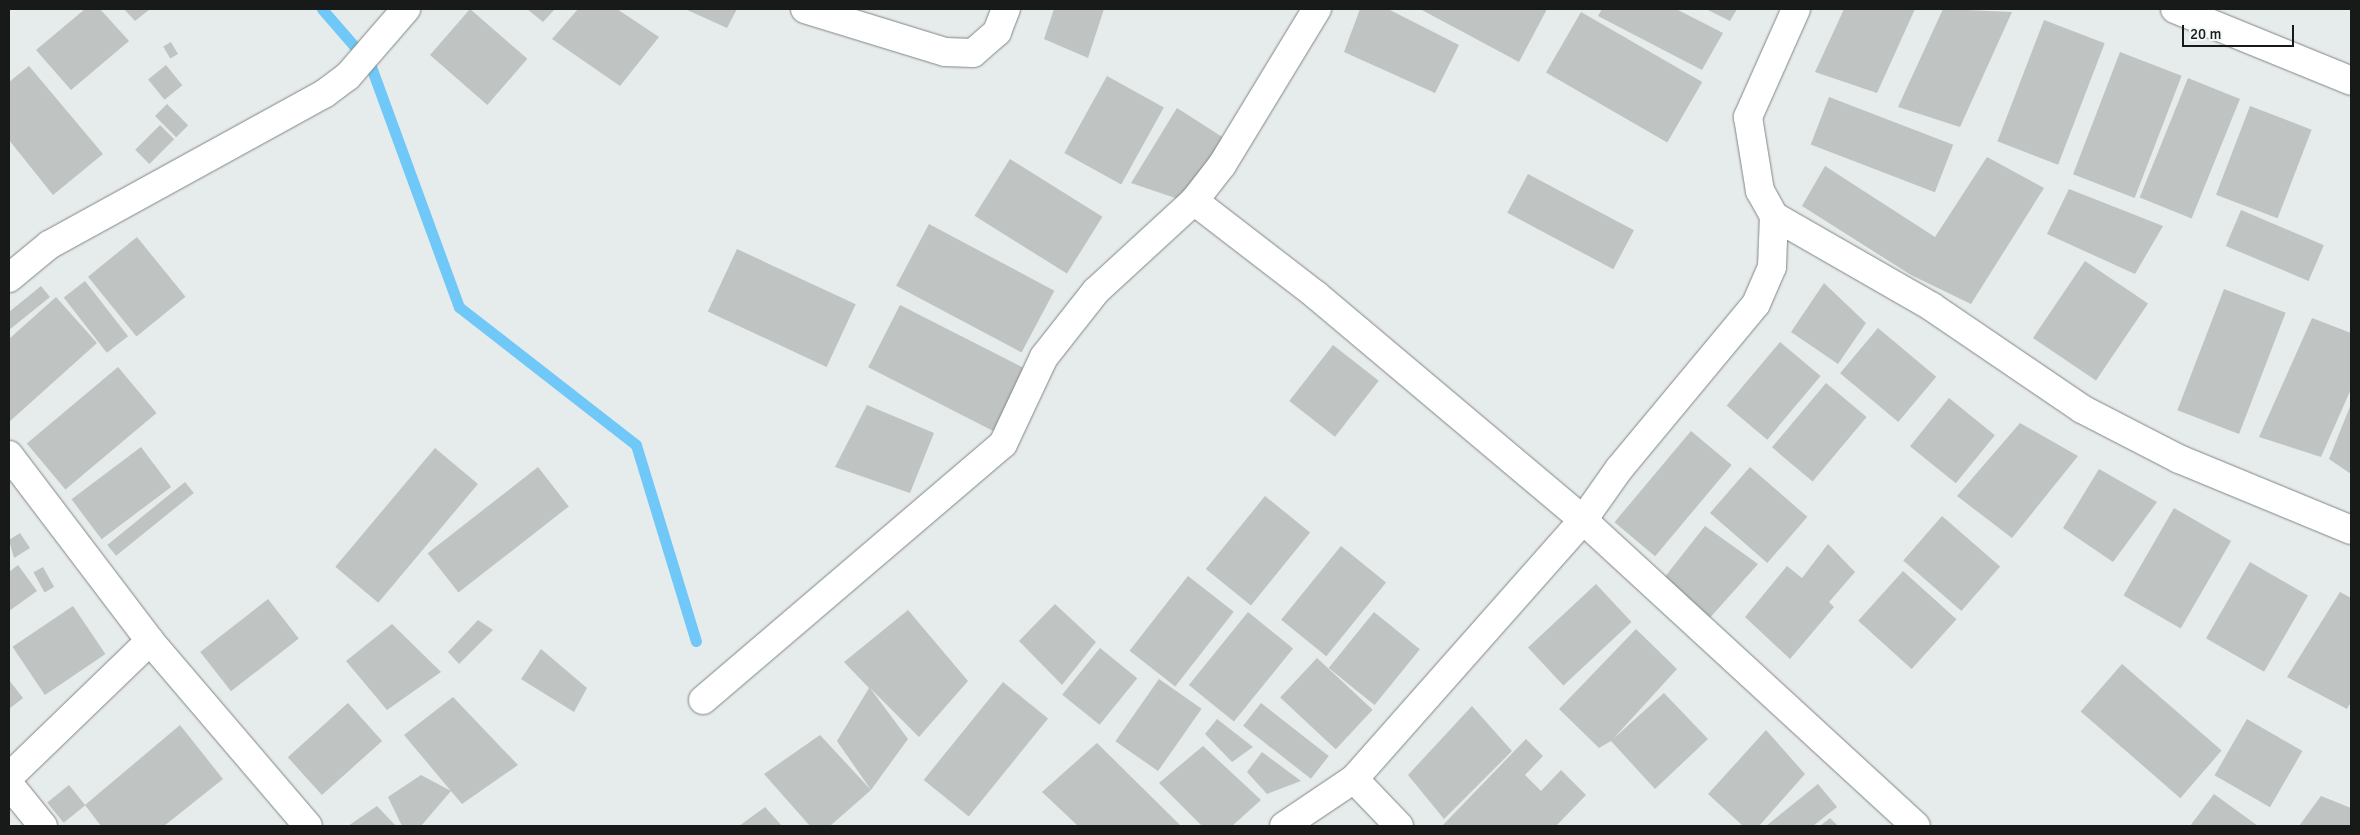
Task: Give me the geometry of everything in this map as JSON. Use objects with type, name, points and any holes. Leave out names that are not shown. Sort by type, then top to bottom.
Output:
[{"type":"street","points":[[9,278],[49,245],[324,94],[348,76],[406,9]]},
{"type":"street","points":[[805,9],[945,52],[973,53],[997,32],[1006,9]]},
{"type":"street","points":[[703,700],[1003,444],[1044,357],[1090,298],[1194,201],[1222,165],[1317,9]]},
{"type":"street","points":[[1796,9],[1748,117],[1760,191],[1774,216],[1932,307],[2082,409],[2178,459],[2351,530]]},
{"type":"street","points":[[2175,9],[2351,81]]},
{"type":"street","points":[[1194,201],[1316,295],[1583,520],[1916,826]]},
{"type":"street","points":[[1284,826],[1354,779],[1583,520],[1619,469],[1756,304],[1772,267],[1774,216]]},
{"type":"street","points":[[9,455],[150,641],[308,826]]},
{"type":"street","points":[[9,777],[150,641]]},
{"type":"street","points":[[1354,779],[1400,826]]},
{"type":"street","points":[[9,784],[43,826]]},
{"type":"building","points":[[85,9],[100,9],[129,41],[71,90],[36,50]]},
{"type":"building","points":[[124,9],[150,9],[135,21]]},
{"type":"building","points":[[470,9],[527,59],[487,105],[430,55]]},
{"type":"building","points":[[527,9],[555,9],[543,22]]},
{"type":"building","points":[[578,9],[617,9],[659,37],[620,86],[552,39]]},
{"type":"building","points":[[685,9],[737,9],[727,28]]},
{"type":"building","points":[[1054,9],[1104,9],[1088,58],[1044,39]]},
{"type":"building","points":[[1360,9],[1388,9],[1459,45],[1435,93],[1344,52]]},
{"type":"building","points":[[1420,9],[1547,9],[1519,62]]},
{"type":"building","points":[[1602,9],[1676,9],[1723,33],[1702,70],[1598,16]]},
{"type":"building","points":[[1706,9],[1737,9],[1730,21]]},
{"type":"building","points":[[1844,9],[1915,9],[1877,93],[1815,72]]},
{"type":"building","points":[[1943,9],[2012,12],[1960,127],[1898,107]]},
{"type":"building","points":[[1581,12],[1702,82],[1667,143],[1546,73]]},
{"type":"building","points":[[2044,20],[2105,43],[2058,165],[1997,141]]},
{"type":"building","points":[[171,42],[178,54],[170,59],[163,46]]},
{"type":"building","points":[[2120,52],[2182,76],[2135,198],[2073,174]]},
{"type":"building","points":[[166,65],[182,85],[164,100],[148,79]]},
{"type":"building","points":[[29,66],[103,154],[53,195],[9,140],[9,82]]},
{"type":"building","points":[[1107,76],[1164,108],[1121,184],[1064,153]]},
{"type":"building","points":[[2188,78],[2240,99],[2192,219],[2140,198]]},
{"type":"building","points":[[1829,97],[1953,145],[1935,192],[1811,145]]},
{"type":"building","points":[[167,104],[188,125],[176,137],[155,116]]},
{"type":"building","points":[[2250,106],[2312,130],[2278,218],[2216,195]]},
{"type":"building","points":[[1177,108],[1227,140],[1181,200],[1131,183]]},
{"type":"building","points":[[160,125],[174,139],[149,164],[135,150]]},
{"type":"building","points":[[1987,157],[2044,188],[1971,304],[1911,275],[1802,206],[1825,166],[1935,237]]},
{"type":"building","points":[[1010,159],[1102,217],[1067,274],[974,216]]},
{"type":"building","points":[[1528,174],[1634,230],[1613,269],[1507,213]]},
{"type":"building","points":[[2069,189],[2163,226],[2135,274],[2047,234]]},
{"type":"building","points":[[2241,210],[2324,245],[2309,281],[2226,246]]},
{"type":"building","points":[[929,224],[1054,291],[1022,352],[896,286]]},
{"type":"building","points":[[137,237],[185,297],[136,336],[88,277]]},
{"type":"building","points":[[737,249],[856,304],[827,367],[708,312]]},
{"type":"building","points":[[2085,261],[2148,303],[2096,381],[2033,338]]},
{"type":"building","points":[[85,281],[128,336],[107,353],[64,298]]},
{"type":"building","points":[[1824,283],[1866,323],[1838,364],[1791,332]]},
{"type":"building","points":[[41,286],[50,297],[9,330],[9,312]]},
{"type":"building","points":[[2224,289],[2286,313],[2239,434],[2177,410]]},
{"type":"building","points":[[56,297],[97,343],[9,422],[9,339]]},
{"type":"building","points":[[900,305],[1027,369],[995,432],[868,367]]},
{"type":"building","points":[[2312,318],[2351,333],[2351,389],[2321,457],[2259,437]]},
{"type":"building","points":[[1878,328],[1936,377],[1898,422],[1840,373]]},
{"type":"building","points":[[1780,342],[1821,376],[1767,440],[1727,406]]},
{"type":"building","points":[[1333,345],[1379,381],[1335,437],[1289,401]]},
{"type":"building","points":[[118,367],[157,413],[65,489],[27,443]]},
{"type":"building","points":[[1826,383],[1867,417],[1813,481],[1772,447]]},
{"type":"building","points":[[1949,398],[1995,435],[1956,483],[1910,446]]},
{"type":"building","points":[[2351,404],[2351,474],[2329,459]]},
{"type":"building","points":[[867,405],[934,433],[910,493],[835,467]]},
{"type":"building","points":[[2020,423],[2078,456],[2012,538],[1957,496]]},
{"type":"building","points":[[1691,431],[1732,465],[1655,556],[1615,522]]},
{"type":"building","points":[[141,447],[171,487],[102,539],[72,499]]},
{"type":"building","points":[[435,448],[478,484],[378,603],[335,567]]},
{"type":"building","points":[[538,467],[569,506],[458,593],[428,553]]},
{"type":"building","points":[[1750,467],[1807,517],[1767,563],[1710,513]]},
{"type":"building","points":[[2099,469],[2157,502],[2113,562],[2063,528]]},
{"type":"building","points":[[185,482],[194,493],[116,556],[107,545]]},
{"type":"building","points":[[1265,496],[1310,533],[1251,606],[1206,569]]},
{"type":"building","points":[[2174,508],[2231,541],[2181,628],[2124,595]]},
{"type":"building","points":[[1942,516],[2000,567],[1961,611],[1903,561]]},
{"type":"building","points":[[1705,526],[1758,564],[1708,620],[1664,578]]},
{"type":"building","points":[[20,533],[30,548],[14,558],[9,540]]},
{"type":"building","points":[[1828,544],[1855,572],[1829,602],[1834,607],[1790,659],[1745,617],[1787,566],[1802,578]]},
{"type":"building","points":[[1341,546],[1386,583],[1326,656],[1281,620]]},
{"type":"building","points":[[2250,562],[2308,596],[2264,672],[2206,638]]},
{"type":"building","points":[[18,565],[37,591],[9,611],[9,572]]},
{"type":"building","points":[[43,567],[54,587],[45,592],[33,572]]},
{"type":"building","points":[[1903,571],[1957,619],[1912,669],[1858,621]]},
{"type":"building","points":[[1188,576],[1234,612],[1175,687],[1130,651]]},
{"type":"building","points":[[1596,584],[1631,622],[1563,685],[1528,647]]},
{"type":"building","points":[[2340,592],[2351,598],[2351,702],[2347,709],[2287,677]]},
{"type":"building","points":[[268,599],[299,638],[231,691],[200,652]]},
{"type":"building","points":[[1055,604],[1096,642],[1062,685],[1019,641]]},
{"type":"building","points":[[73,606],[105,654],[45,695],[12,647]]},
{"type":"building","points":[[908,610],[968,681],[919,737],[870,688],[908,739],[871,790],[837,741],[869,688],[844,662]]},
{"type":"building","points":[[1248,612],[1293,649],[1234,722],[1189,685]]},
{"type":"building","points":[[1374,612],[1420,649],[1375,705],[1329,668]]},
{"type":"building","points":[[478,620],[493,630],[459,664],[448,652]]},
{"type":"building","points":[[392,624],[441,672],[387,710],[346,661]]},
{"type":"building","points":[[1636,629],[1677,669],[1613,739],[1664,693],[1708,739],[1655,789],[1611,741],[1599,748],[1559,709]]},
{"type":"building","points":[[1100,648],[1137,678],[1100,725],[1062,695]]},
{"type":"building","points":[[541,649],[587,688],[574,712],[521,679]]},
{"type":"building","points":[[1317,658],[1373,710],[1336,749],[1280,697]]},
{"type":"building","points":[[2122,664],[2222,751],[2180,798],[2081,712]]},
{"type":"building","points":[[1159,679],[1202,709],[1158,771],[1115,741]]},
{"type":"building","points":[[9,680],[23,698],[9,709]]},
{"type":"building","points":[[1003,682],[1048,719],[969,816],[924,780]]},
{"type":"building","points":[[453,697],[518,765],[462,804],[404,735]]},
{"type":"building","points":[[348,703],[382,741],[322,795],[288,757]]},
{"type":"building","points":[[1261,703],[1329,756],[1311,779],[1243,726]]},
{"type":"building","points":[[1472,706],[1512,751],[1444,819],[1408,775]]},
{"type":"building","points":[[1217,719],[1253,747],[1232,762],[1205,734]]},
{"type":"building","points":[[2247,719],[2302,751],[2270,807],[2214,775]]},
{"type":"building","points":[[180,725],[223,779],[164,826],[101,826],[85,805]]},
{"type":"building","points":[[1766,730],[1805,774],[1759,826],[1743,826],[1708,794]]},
{"type":"building","points":[[820,735],[871,790],[830,826],[810,826],[764,774]]},
{"type":"building","points":[[1526,739],[1543,756],[1525,775],[1541,791],[1561,770],[1586,795],[1556,826],[1442,826]]},
{"type":"building","points":[[1097,743],[1181,826],[1078,826],[1042,792]]},
{"type":"building","points":[[1203,746],[1261,800],[1232,826],[1202,826],[1159,783]]},
{"type":"building","points":[[1262,752],[1301,781],[1267,794],[1247,772]]},
{"type":"building","points":[[421,775],[451,791],[421,826],[402,826],[388,797]]},
{"type":"building","points":[[1818,784],[1837,807],[1813,826],[1766,826]]},
{"type":"building","points":[[69,785],[85,805],[64,823],[47,803]]},
{"type":"building","points":[[2214,794],[2258,826],[2190,826]]},
{"type":"building","points":[[2321,796],[2351,808],[2351,826],[2299,826]]},
{"type":"building","points":[[377,806],[396,826],[348,826]]},
{"type":"building","points":[[765,807],[782,826],[739,826]]},
{"type":"building","points":[[1830,818],[1838,826],[1820,826]]},
{"type":"waterway","points":[[322,9],[370,64],[459,307],[636,445],[696,641]]}]
